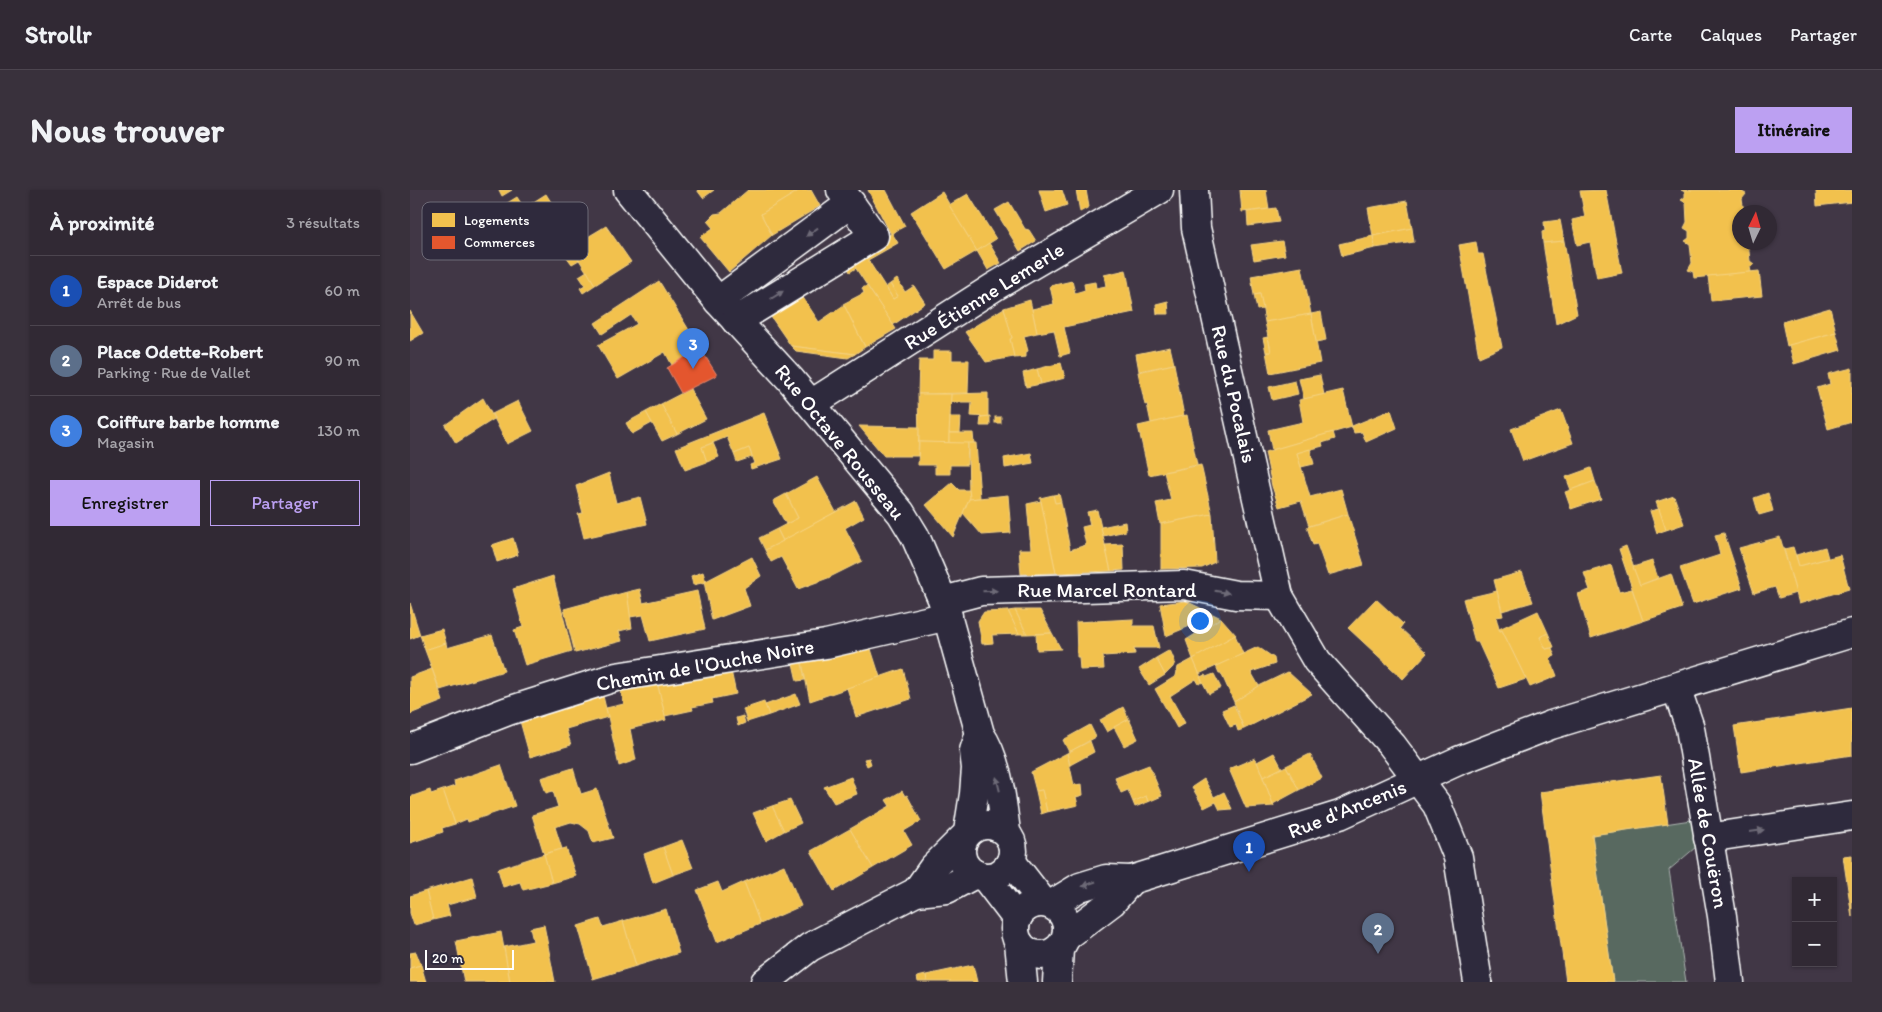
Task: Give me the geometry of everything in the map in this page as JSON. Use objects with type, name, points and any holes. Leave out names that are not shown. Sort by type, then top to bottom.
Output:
[{"type":"street","name":"Rue Octave Rousseau","points":[[628,190],[727,311],[790,378],[862,464],[900,513],[915,536],[946,609],[980,734],[988,746],[1002,802],[1006,832]]},
{"type":"street","name":"Rue Étienne Lemerle","points":[[811,404],[994,287],[1159,190]]},
{"type":"street","name":"Rue du Pocalais","points":[[1194,190],[1196,228],[1279,596]]},
{"type":"street","points":[[846,197],[874,236],[727,311],[846,197]]},
{"type":"street","name":"Rue Marcel Rontard","points":[[946,609],[981,591],[1184,585],[1236,594],[1279,596]]},
{"type":"street","points":[[1279,596],[1317,661],[1392,745],[1437,805],[1458,857],[1478,982]]},
{"type":"street","name":"Chemin de l'Ouche Noire","points":[[410,749],[508,711],[616,677],[826,644],[946,609]]},
{"type":"street","name":"Rue d'Ancenis","points":[[1047,903],[1080,887],[1106,879],[1131,880],[1311,826],[1420,780],[1458,761],[1551,725],[1852,634]]},
{"type":"street","name":"Allée de Couëron","points":[[1676,687],[1690,728],[1730,982]]},
{"type":"street","name":"Rue Octave Rousseau","points":[[966,835],[974,794],[976,768],[974,751],[980,734]]},
{"type":"street","points":[[1708,838],[1852,816]]},
{"type":"street","points":[[765,982],[810,947],[916,892],[947,889],[980,876],[1000,874],[1011,861],[1013,846],[1006,832],[1000,827],[983,824],[975,827],[933,868],[916,892]]},
{"type":"street","points":[[966,835],[961,847],[963,863],[980,876],[1018,930],[1025,950],[1033,954],[1051,953],[1112,902],[1131,880]]},
{"type":"street","points":[[1011,861],[1047,903],[1060,909],[1065,917],[1068,926],[1063,942],[1057,982]]},
{"type":"street","points":[[1023,982],[1018,930],[1027,906],[1035,903],[1047,903]]},
{"type":"green space","points":[[1691,820],[1696,847],[1669,870],[1686,982],[1613,982],[1592,835]]},
{"type":"building: Logements","points":[[499,190],[512,190],[502,196]]},
{"type":"building: Logements","points":[[697,190],[714,190],[703,198]]},
{"type":"building: Logements","points":[[748,190],[800,190],[761,214],[772,235],[729,272],[700,237],[713,228],[707,221],[714,214],[721,213]]},
{"type":"building: Logements","points":[[800,190],[811,190],[820,206],[772,235],[761,214]]},
{"type":"building: Logements","points":[[868,190],[886,190],[905,226],[892,233],[898,243],[868,260],[893,299],[898,296],[890,284],[897,279],[905,292],[914,286],[925,303],[893,325],[849,258],[891,234]]},
{"type":"building: Logements","points":[[1039,190],[1062,190],[1067,205],[1046,212]]},
{"type":"building: Logements","points":[[1076,190],[1086,190],[1089,207],[1080,212]]},
{"type":"building: Logements","points":[[1240,190],[1266,190],[1269,209],[1242,212]]},
{"type":"building: Logements","points":[[1606,190],[1622,273],[1597,278],[1590,242],[1577,245],[1572,220],[1585,217],[1580,191]]},
{"type":"building: Logements","points":[[1681,190],[1742,190],[1746,194],[1742,199],[1743,205],[1732,205],[1732,250],[1749,250],[1750,261],[1754,264],[1750,267],[1751,272],[1694,278],[1693,272],[1688,270],[1692,263],[1690,244],[1685,241],[1689,238],[1689,231],[1684,228],[1687,222],[1686,203],[1681,200],[1685,197],[1685,192]]},
{"type":"building: Logements","points":[[1816,190],[1852,190],[1852,202],[1817,206]]},
{"type":"building: Logements","points":[[942,192],[977,251],[946,269],[911,212]]},
{"type":"building: Logements","points":[[546,194],[551,202],[533,202]]},
{"type":"building: Logements","points":[[968,194],[996,239],[977,251],[949,205]]},
{"type":"building: Logements","points":[[517,197],[520,202],[509,202]]},
{"type":"building: Logements","points":[[1407,201],[1412,228],[1373,236],[1368,208]]},
{"type":"building: Logements","points":[[1009,202],[1025,229],[1029,230],[1036,241],[1020,251],[995,210]]},
{"type":"building: Logements","points":[[1276,208],[1279,222],[1248,226],[1247,212]]},
{"type":"building: Logements","points":[[1560,220],[1564,241],[1543,243],[1542,232],[1545,231],[1544,222]]},
{"type":"building: Logements","points":[[606,226],[631,262],[595,285],[579,260],[588,260],[588,237]]},
{"type":"building: Logements","points":[[1412,228],[1414,242],[1375,248],[1373,236]]},
{"type":"building: Logements","points":[[1373,236],[1375,248],[1342,256],[1339,244]]},
{"type":"building: Logements","points":[[1282,241],[1285,255],[1254,260],[1251,245]]},
{"type":"building: Logements","points":[[1564,241],[1577,314],[1556,324],[1543,243]]},
{"type":"building: Logements","points":[[1476,242],[1478,254],[1483,254],[1502,347],[1479,357],[1459,245]]},
{"type":"building: Logements","points":[[989,243],[1001,263],[988,270],[977,251]]},
{"type":"building: Logements","points":[[569,260],[579,260],[572,264]]},
{"type":"building: Logements","points":[[852,261],[856,268],[850,272],[846,265]]},
{"type":"building: Logements","points":[[1302,267],[1311,314],[1265,322],[1260,294],[1254,295],[1251,276]]},
{"type":"building: Logements","points":[[1126,270],[1134,312],[1064,327],[1070,353],[1060,356],[1054,330],[1037,333],[1032,309],[1054,304],[1050,286],[1072,281],[1075,293],[1085,290],[1084,284],[1095,282],[1096,288],[1106,286],[1104,275]]},
{"type":"building: Logements","points":[[587,271],[595,285],[583,293],[580,288],[585,285],[579,276]]},
{"type":"building: Logements","points":[[1759,271],[1762,296],[1711,301],[1708,276]]},
{"type":"building: Logements","points":[[659,281],[700,348],[672,365],[665,352],[618,379],[598,345],[637,324],[631,315],[602,334],[595,323]]},
{"type":"building: Logements","points":[[890,284],[898,296],[893,299],[886,287]]},
{"type":"building: Logements","points":[[867,286],[896,329],[865,347],[843,304],[864,293],[862,288]]},
{"type":"building: Logements","points":[[798,290],[819,322],[844,305],[865,347],[855,354],[791,346],[771,317]]},
{"type":"building: Logements","points":[[1260,294],[1263,309],[1257,310],[1254,295]]},
{"type":"building: Logements","points":[[1030,300],[1037,333],[1024,336],[1028,351],[1026,352],[1026,357],[1014,358],[1010,339],[1012,338],[1004,308]]},
{"type":"building: Logements","points":[[1168,301],[1169,314],[1157,314],[1156,304]]},
{"type":"building: Logements","points":[[1004,308],[1012,338],[1010,339],[1014,357],[986,362],[965,332]]},
{"type":"building: Logements","points":[[1830,308],[1836,332],[1787,346],[1782,322]]},
{"type":"building: Logements","points":[[410,311],[423,333],[410,341]]},
{"type":"building: Logements","points":[[1321,312],[1326,340],[1316,342],[1311,314]]},
{"type":"building: Logements","points":[[1311,314],[1320,363],[1270,373],[1266,352],[1271,352],[1265,322]]},
{"type":"building: Logements","points":[[1836,332],[1841,350],[1794,364],[1789,345]]},
{"type":"building: Logements","points":[[1268,337],[1271,352],[1266,352],[1263,338]]},
{"type":"building: Logements","points":[[791,346],[855,354],[848,358],[796,351]]},
{"type":"building: Logements","points":[[1170,347],[1174,364],[1139,371],[1136,354]]},
{"type":"building: Logements","points":[[933,351],[952,351],[952,360],[969,360],[968,393],[918,394],[919,360],[933,360]]},
{"type":"building: Logements","points":[[1061,363],[1065,378],[1041,384],[1037,369]]},
{"type":"building: Logements","points":[[1174,364],[1184,416],[1151,423],[1138,372]]},
{"type":"building: Logements","points":[[1852,368],[1852,422],[1828,429],[1817,388],[1830,384],[1828,374]]},
{"type":"building: Logements","points":[[1037,369],[1041,384],[1026,387],[1023,373]]},
{"type":"building: Logements","points":[[1320,375],[1324,395],[1304,399],[1299,379]]},
{"type":"building: Logements","points":[[1295,381],[1298,394],[1272,400],[1269,387]]},
{"type":"building: Logements","points":[[690,389],[706,419],[677,434],[661,404]]},
{"type":"building: Logements","points":[[1343,390],[1352,427],[1272,450],[1268,430],[1303,422],[1299,400]]},
{"type":"building: Logements","points":[[988,393],[988,417],[971,416],[972,402],[950,402],[951,394]]},
{"type":"building: Logements","points":[[918,394],[951,394],[949,443],[919,442]]},
{"type":"building: Logements","points":[[483,398],[494,419],[456,443],[445,425]]},
{"type":"building: Logements","points":[[518,401],[533,431],[507,444],[492,414]]},
{"type":"building: Logements","points":[[661,404],[677,434],[662,441],[646,412]]},
{"type":"building: Logements","points":[[1391,410],[1397,428],[1366,442],[1362,432],[1354,433],[1352,426]]},
{"type":"building: Logements","points":[[1561,410],[1573,443],[1523,461],[1511,429]]},
{"type":"building: Logements","points":[[646,412],[652,423],[632,434],[626,423]]},
{"type":"building: Logements","points":[[764,413],[782,459],[751,469],[750,465],[755,463],[749,448],[734,454],[727,437],[702,447],[707,462],[685,470],[676,448]]},
{"type":"building: Logements","points":[[1187,415],[1197,465],[1149,475],[1138,426]]},
{"type":"building: Logements","points":[[990,416],[990,426],[980,426],[981,417]]},
{"type":"building: Logements","points":[[950,417],[961,417],[960,433],[949,433]]},
{"type":"building: Logements","points":[[995,417],[1001,417],[1001,423],[995,423]]},
{"type":"building: Logements","points":[[859,426],[919,427],[918,456],[884,456]]},
{"type":"building: Logements","points":[[1333,432],[1335,439],[1322,443],[1323,446],[1297,453],[1310,497],[1341,489],[1348,514],[1309,526],[1301,501],[1279,507],[1272,486],[1265,452]]},
{"type":"building: Logements","points":[[949,433],[973,433],[974,444],[949,443]]},
{"type":"building: Logements","points":[[919,442],[968,443],[967,465],[950,465],[950,474],[935,474],[935,465],[918,465]]},
{"type":"building: Logements","points":[[713,443],[719,457],[707,462],[702,447]]},
{"type":"building: Logements","points":[[968,443],[976,443],[980,498],[969,499]]},
{"type":"building: Logements","points":[[749,448],[752,457],[737,462],[734,454]]},
{"type":"building: Logements","points":[[1310,449],[1314,464],[1301,467],[1297,453]]},
{"type":"building: Logements","points":[[1031,453],[1033,463],[1005,468],[1004,458]]},
{"type":"building: Logements","points":[[1201,465],[1212,514],[1160,524],[1156,503],[1171,500],[1164,472]]},
{"type":"building: Logements","points":[[1591,468],[1595,481],[1571,490],[1566,477]]},
{"type":"building: Logements","points":[[609,473],[616,503],[640,497],[647,524],[584,538],[578,514],[583,513],[576,486]]},
{"type":"building: Logements","points":[[817,477],[836,512],[783,541],[777,529],[798,518],[786,494]]},
{"type":"building: Logements","points":[[1595,481],[1601,499],[1571,509],[1565,492]]},
{"type":"building: Logements","points":[[952,483],[959,490],[969,490],[970,497],[953,537],[926,505]]},
{"type":"building: Logements","points":[[1768,493],[1773,511],[1759,515],[1754,498]]},
{"type":"building: Logements","points":[[786,494],[798,518],[786,524],[773,501]]},
{"type":"building: Logements","points":[[1059,494],[1061,502],[1055,503],[1053,495]]},
{"type":"building: Logements","points":[[1008,495],[1011,533],[982,535],[963,513],[969,499]]},
{"type":"building: Logements","points":[[1053,495],[1055,503],[1061,502],[1070,550],[1086,545],[1082,527],[1090,525],[1087,512],[1097,510],[1111,571],[1056,573],[1040,498]]},
{"type":"building: Logements","points":[[1674,496],[1684,524],[1666,530],[1656,502]]},
{"type":"building: Logements","points":[[856,501],[864,517],[845,528],[862,561],[828,578],[798,589],[781,557],[771,562],[765,550]]},
{"type":"building: Logements","points":[[1041,501],[1056,573],[1021,574],[1019,549],[1031,549],[1027,504]]},
{"type":"building: Logements","points":[[1659,509],[1666,530],[1657,533],[1650,511]]},
{"type":"building: Logements","points":[[1212,514],[1215,562],[1202,568],[1161,569],[1161,524]]},
{"type":"building: Logements","points":[[1348,514],[1364,565],[1328,575],[1317,544],[1313,545],[1307,527]]},
{"type":"building: Logements","points":[[1125,522],[1126,531],[1103,536],[1101,527]]},
{"type":"building: Logements","points":[[777,529],[783,541],[765,550],[759,538]]},
{"type":"building: Logements","points":[[1724,533],[1742,588],[1693,604],[1680,568],[1720,555],[1715,535]]},
{"type":"building: Logements","points":[[1780,537],[1796,593],[1779,598],[1775,587],[1754,593],[1739,548]]},
{"type":"building: Logements","points":[[513,538],[518,555],[497,562],[492,545]]},
{"type":"building: Logements","points":[[1123,544],[1124,570],[1111,571],[1105,545]]},
{"type":"building: Logements","points":[[1626,546],[1640,585],[1671,574],[1682,608],[1643,621],[1619,549]]},
{"type":"building: Logements","points":[[1793,547],[1799,566],[1840,555],[1849,589],[1799,604],[1784,549]]},
{"type":"building: Logements","points":[[1825,547],[1828,558],[1799,566],[1796,555]]},
{"type":"building: Logements","points":[[752,557],[761,576],[744,588],[750,606],[712,620],[704,582]]},
{"type":"building: Logements","points":[[1652,561],[1658,578],[1640,585],[1633,567]]},
{"type":"building: Logements","points":[[1611,565],[1619,592],[1632,589],[1643,621],[1591,638],[1578,594],[1590,590],[1584,573]]},
{"type":"building: Logements","points":[[703,572],[706,582],[693,585],[691,576]]},
{"type":"building: Logements","points":[[1522,572],[1533,602],[1502,611],[1494,580]]},
{"type":"building: Logements","points":[[553,576],[572,651],[525,665],[514,630],[523,627],[513,589]]},
{"type":"building: Logements","points":[[640,589],[643,603],[697,591],[705,629],[650,641],[643,615],[630,617],[627,592]]},
{"type":"building: Logements","points":[[1497,591],[1503,616],[1496,617],[1499,629],[1500,631],[1502,630],[1526,679],[1499,688],[1478,642],[1475,642],[1463,599]]},
{"type":"building: Logements","points":[[627,592],[632,628],[619,631],[622,641],[575,653],[564,609]]},
{"type":"building: Logements","points":[[1376,599],[1403,624],[1400,628],[1427,653],[1403,679],[1348,628]]},
{"type":"building: Logements","points":[[1186,601],[1221,618],[1201,631],[1190,626],[1166,636],[1160,604]]},
{"type":"building: Logements","points":[[410,603],[420,635],[410,639]]},
{"type":"building: Logements","points":[[1015,610],[1027,634],[1019,634],[1008,611]]},
{"type":"building: Logements","points":[[1015,610],[1040,610],[1052,633],[1027,634]]},
{"type":"building: Logements","points":[[1008,611],[1019,634],[992,635],[993,643],[982,644],[978,621],[984,612]]},
{"type":"building: Logements","points":[[1538,611],[1548,633],[1540,637],[1546,649],[1552,648],[1555,656],[1550,658],[1557,676],[1530,687],[1502,630],[1500,631],[1499,629]]},
{"type":"building: Logements","points":[[1221,618],[1236,635],[1193,659],[1186,640]]},
{"type":"building: Logements","points":[[1133,619],[1133,626],[1154,626],[1159,648],[1134,648],[1135,654],[1103,656],[1104,669],[1080,670],[1079,657],[1077,657],[1076,622]]},
{"type":"building: Logements","points":[[442,629],[446,643],[425,650],[420,635]]},
{"type":"building: Logements","points":[[1052,633],[1061,649],[1037,650],[1036,634]]},
{"type":"building: Logements","points":[[1548,633],[1554,647],[1546,649],[1540,637]]},
{"type":"building: Logements","points":[[492,635],[504,671],[440,690],[425,650],[446,643],[447,648]]},
{"type":"building: Logements","points":[[1235,635],[1243,654],[1199,674],[1193,659]]},
{"type":"building: Logements","points":[[870,646],[880,677],[810,701],[801,658],[821,657],[823,659]]},
{"type":"building: Logements","points":[[1258,647],[1274,658],[1275,664],[1251,672],[1259,686],[1234,702],[1216,666]]},
{"type":"building: Logements","points":[[1170,650],[1175,662],[1165,675],[1156,658]]},
{"type":"building: Logements","points":[[801,658],[805,680],[797,681],[792,659]]},
{"type":"building: Logements","points":[[1156,658],[1165,675],[1149,685],[1139,669]]},
{"type":"building: Logements","points":[[1193,659],[1203,682],[1199,684],[1196,679],[1170,696],[1185,723],[1177,728],[1155,689],[1176,676],[1178,667]]},
{"type":"building: Logements","points":[[730,666],[736,694],[712,699],[713,703],[692,707],[693,710],[665,716],[657,682]]},
{"type":"building: Logements","points":[[432,669],[443,701],[410,714],[410,677]]},
{"type":"building: Logements","points":[[903,669],[911,699],[856,717],[847,688]]},
{"type":"building: Logements","points":[[1288,672],[1312,694],[1244,729],[1234,702],[1259,686]]},
{"type":"building: Logements","points":[[1214,674],[1221,688],[1209,694],[1200,677]]},
{"type":"building: Logements","points":[[657,682],[666,720],[630,729],[636,760],[619,766],[606,708],[624,704],[621,691]]},
{"type":"building: Logements","points":[[796,694],[800,704],[769,715],[765,705]]},
{"type":"building: Logements","points":[[603,696],[608,717],[566,729],[571,745],[530,757],[520,721]]},
{"type":"building: Logements","points":[[764,702],[769,715],[747,722],[743,709]]},
{"type":"building: Logements","points":[[1234,705],[1244,729],[1238,731],[1236,725],[1230,727],[1222,710]]},
{"type":"building: Logements","points":[[1123,707],[1129,719],[1107,732],[1100,720]]},
{"type":"building: Logements","points":[[1852,708],[1852,755],[1741,772],[1734,726]]},
{"type":"building: Logements","points":[[743,716],[745,723],[738,726],[736,718]]},
{"type":"building: Logements","points":[[1129,719],[1138,739],[1124,746],[1114,727]]},
{"type":"building: Logements","points":[[1090,725],[1096,737],[1069,752],[1063,740]]},
{"type":"building: Logements","points":[[1090,741],[1094,752],[1070,765],[1067,753]]},
{"type":"building: Logements","points":[[1067,753],[1074,785],[1082,784],[1083,795],[1076,797],[1078,805],[1047,812],[1042,790],[1036,791],[1031,772]]},
{"type":"building: Logements","points":[[1274,753],[1282,768],[1263,777],[1257,762]]},
{"type":"building: Logements","points":[[1310,754],[1322,778],[1299,790],[1286,766]]},
{"type":"building: Logements","points":[[869,758],[871,764],[867,766],[864,759]]},
{"type":"building: Logements","points":[[1255,758],[1274,806],[1246,808],[1229,769]]},
{"type":"building: Logements","points":[[501,765],[515,806],[468,822],[467,819],[455,824],[443,790],[455,786],[454,781]]},
{"type":"building: Logements","points":[[1149,765],[1162,796],[1148,802],[1146,796],[1133,802],[1128,790],[1121,793],[1115,778]]},
{"type":"building: Logements","points":[[1286,766],[1299,790],[1273,804],[1263,777]]},
{"type":"building: Logements","points":[[573,768],[581,794],[597,789],[613,838],[593,843],[589,831],[580,824],[571,822],[555,827],[562,849],[544,854],[532,815],[558,807],[553,791],[546,793],[541,778]]},
{"type":"building: Logements","points":[[1661,775],[1668,824],[1592,835],[1613,982],[1566,982],[1540,792]]},
{"type":"building: Logements","points":[[851,777],[857,794],[834,803],[824,787]]},
{"type":"building: Logements","points":[[1204,779],[1214,797],[1224,792],[1232,809],[1220,810],[1216,802],[1204,808],[1192,787]]},
{"type":"building: Logements","points":[[430,790],[431,794],[443,790],[455,824],[442,828],[443,832],[410,843],[410,797]]},
{"type":"building: Logements","points":[[1042,790],[1047,812],[1041,814],[1036,791]]},
{"type":"building: Logements","points":[[902,791],[905,796],[907,795],[921,821],[904,831],[912,845],[873,868],[850,829],[890,806],[886,800]]},
{"type":"building: Logements","points":[[1146,796],[1148,802],[1135,807],[1133,802]]},
{"type":"building: Logements","points":[[790,800],[801,823],[784,831],[772,806]]},
{"type":"building: Logements","points":[[772,806],[784,831],[766,841],[753,813]]},
{"type":"building: Logements","points":[[850,829],[873,868],[834,891],[811,851]]},
{"type":"building: Logements","points":[[682,840],[693,868],[673,875],[663,847]]},
{"type":"building: Logements","points":[[663,847],[673,875],[653,883],[644,854]]},
{"type":"building: Logements","points":[[566,848],[576,876],[552,883],[544,854]]},
{"type":"building: Logements","points":[[544,854],[552,883],[523,890],[520,882],[503,887],[498,869]]},
{"type":"building: Logements","points":[[1852,855],[1852,917],[1843,856]]},
{"type":"building: Logements","points":[[784,865],[801,906],[760,924],[744,882]]},
{"type":"building: Logements","points":[[472,877],[477,897],[447,905],[450,916],[433,920],[426,891]]},
{"type":"building: Logements","points":[[718,882],[722,892],[744,882],[760,924],[717,942],[697,890]]},
{"type":"building: Logements","points":[[426,891],[433,920],[414,925],[410,913],[410,896]]},
{"type":"building: Logements","points":[[666,909],[679,953],[636,966],[623,921]]},
{"type":"building: Logements","points":[[600,919],[603,927],[623,921],[636,966],[593,979],[578,926]]},
{"type":"building: Logements","points":[[544,925],[555,982],[510,982],[504,947],[533,941],[530,928]]},
{"type":"building: Logements","points":[[501,932],[510,982],[464,982],[456,941]]},
{"type":"building: Logements","points":[[416,952],[421,965],[410,968],[410,953]]},
{"type":"building: Logements","points":[[421,965],[426,982],[410,982],[410,968]]},
{"type":"building: Logements","points":[[973,965],[977,982],[927,982],[926,975]]},
{"type":"building: Logements","points":[[926,975],[927,982],[918,982],[917,977]]},
{"type":"building: Commerces","points":[[700,348],[717,375],[681,393],[667,368]]},
{"type":"place","name":"Coiffure barbe homme","points":[[693,369]]},
{"type":"place","name":"Espace Diderot","points":[[1249,872]]},
{"type":"place","name":"Place Odette-Robert","points":[[1378,954]]}]
